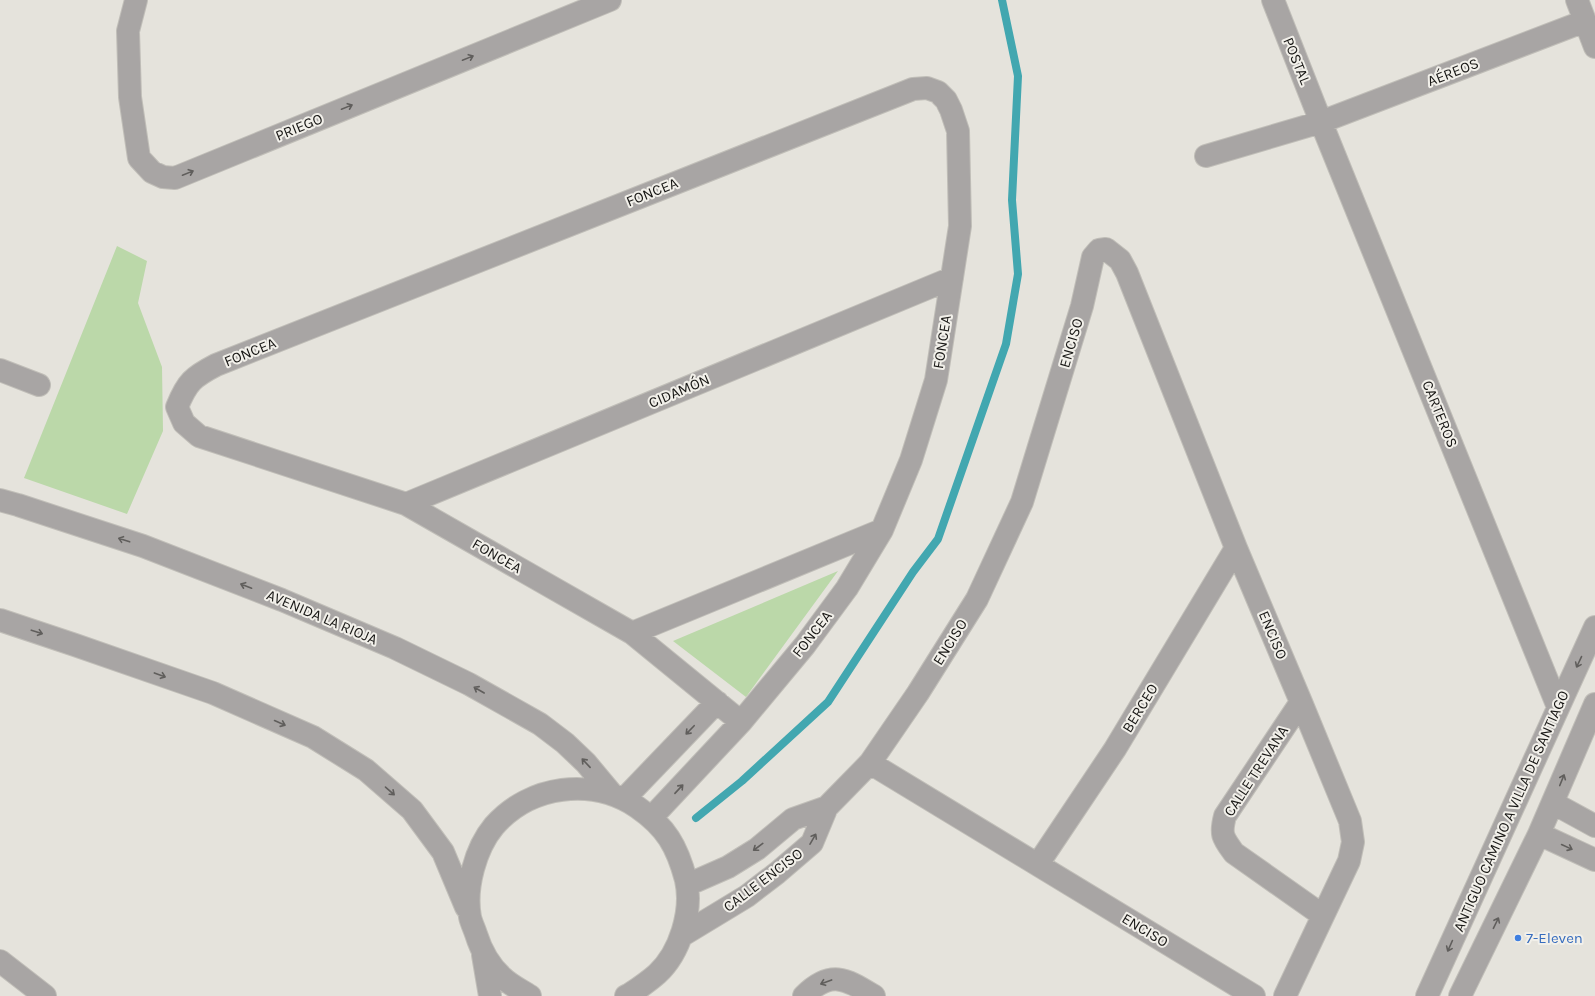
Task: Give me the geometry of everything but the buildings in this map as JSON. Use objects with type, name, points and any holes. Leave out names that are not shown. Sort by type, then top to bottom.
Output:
[{"type":"street","name":"PRIEGO","points":[[136,0],[128,31],[130,97],[139,158],[152,172],[163,177],[176,178],[610,0]]},
{"type":"street","name":"POSTAL","points":[[1273,0],[1321,122]]},
{"type":"street","points":[[1577,0],[1595,47]]},
{"type":"street","name":"AÉREOS","points":[[1206,156],[1321,122],[1585,21]]},
{"type":"street","name":"FONCEA","points":[[927,88],[938,92],[946,100],[958,131],[960,226],[952,278],[936,380],[911,460],[882,530],[842,594],[805,645],[741,722],[632,633],[406,504],[199,436],[184,423],[177,407],[184,390],[197,375],[216,365],[913,89],[927,88]]},
{"type":"street","name":"CARTEROS","points":[[1321,122],[1558,706]]},
{"type":"street","name":"ENCISO","points":[[1254,996],[1038,864],[870,764],[918,693],[977,600],[1022,502],[1082,306],[1092,257],[1099,250],[1106,249],[1112,252],[1120,260],[1126,273],[1236,548],[1302,702],[1350,821],[1353,842],[1349,861],[1322,915],[1285,996]]},
{"type":"street","name":"CIDAMÓN","points":[[406,504],[952,278]]},
{"type":"street","points":[[0,370],[39,384]]},
{"type":"street","name":"AVENIDA LA RIOJA","points":[[0,500],[143,546],[282,600],[395,648],[469,684],[540,724],[565,743],[617,796]]},
{"type":"street","points":[[632,633],[882,530]]},
{"type":"street","name":"BERCEO","points":[[1038,864],[1115,749],[1236,548]]},
{"type":"street","points":[[0,620],[75,644],[213,694],[313,738],[366,770],[412,810],[442,852],[470,916],[482,950],[490,996]]},
{"type":"street","name":"ANTIGUO CAMINO A VILLA DE SANTIAGO","points":[[1429,992],[1595,626]]},
{"type":"street","points":[[617,796],[717,702]]},
{"type":"street","name":"CALLE TREVANA","points":[[1302,702],[1225,816],[1222,829],[1225,841],[1234,853],[1322,915]]},
{"type":"street","points":[[1460,996],[1539,834],[1595,704]]},
{"type":"street","points":[[652,817],[741,722]]},
{"type":"street","name":"CALLE ENCISO","points":[[681,936],[747,896],[812,843],[827,808],[870,764]]},
{"type":"street","points":[[470,916],[469,884],[477,853],[494,826],[518,805],[547,792],[579,788],[617,796],[652,817],[669,837],[681,860],[687,885],[687,911],[681,936],[671,956],[657,974],[626,996]]},
{"type":"street","points":[[1553,803],[1595,826]]},
{"type":"street","name":"CALLE ENCISO","points":[[687,885],[728,867],[757,849],[793,818],[827,808]]},
{"type":"street","points":[[1539,834],[1595,860]]},
{"type":"street","points":[[482,950],[502,977],[530,996]]},
{"type":"street","points":[[0,961],[45,996]]},
{"type":"street","points":[[649,996],[657,974]]},
{"type":"street","points":[[804,996],[812,988],[828,981],[841,979],[851,982],[874,996]]},
{"type":"street","points":[[1429,992],[1453,996]]},
{"type":"green space","points":[[117,246],[147,261],[138,303],[162,367],[163,431],[127,514],[24,478]]},
{"type":"green space","points":[[838,571],[746,697],[673,641]]},
{"type":"waterway","points":[[696,818],[742,781],[828,702],[913,572],[938,539],[1006,344],[1018,274],[1012,200],[1018,76],[1002,0]]},
{"type":"place","name":"7-Eleven","points":[[1518,938]]}]
